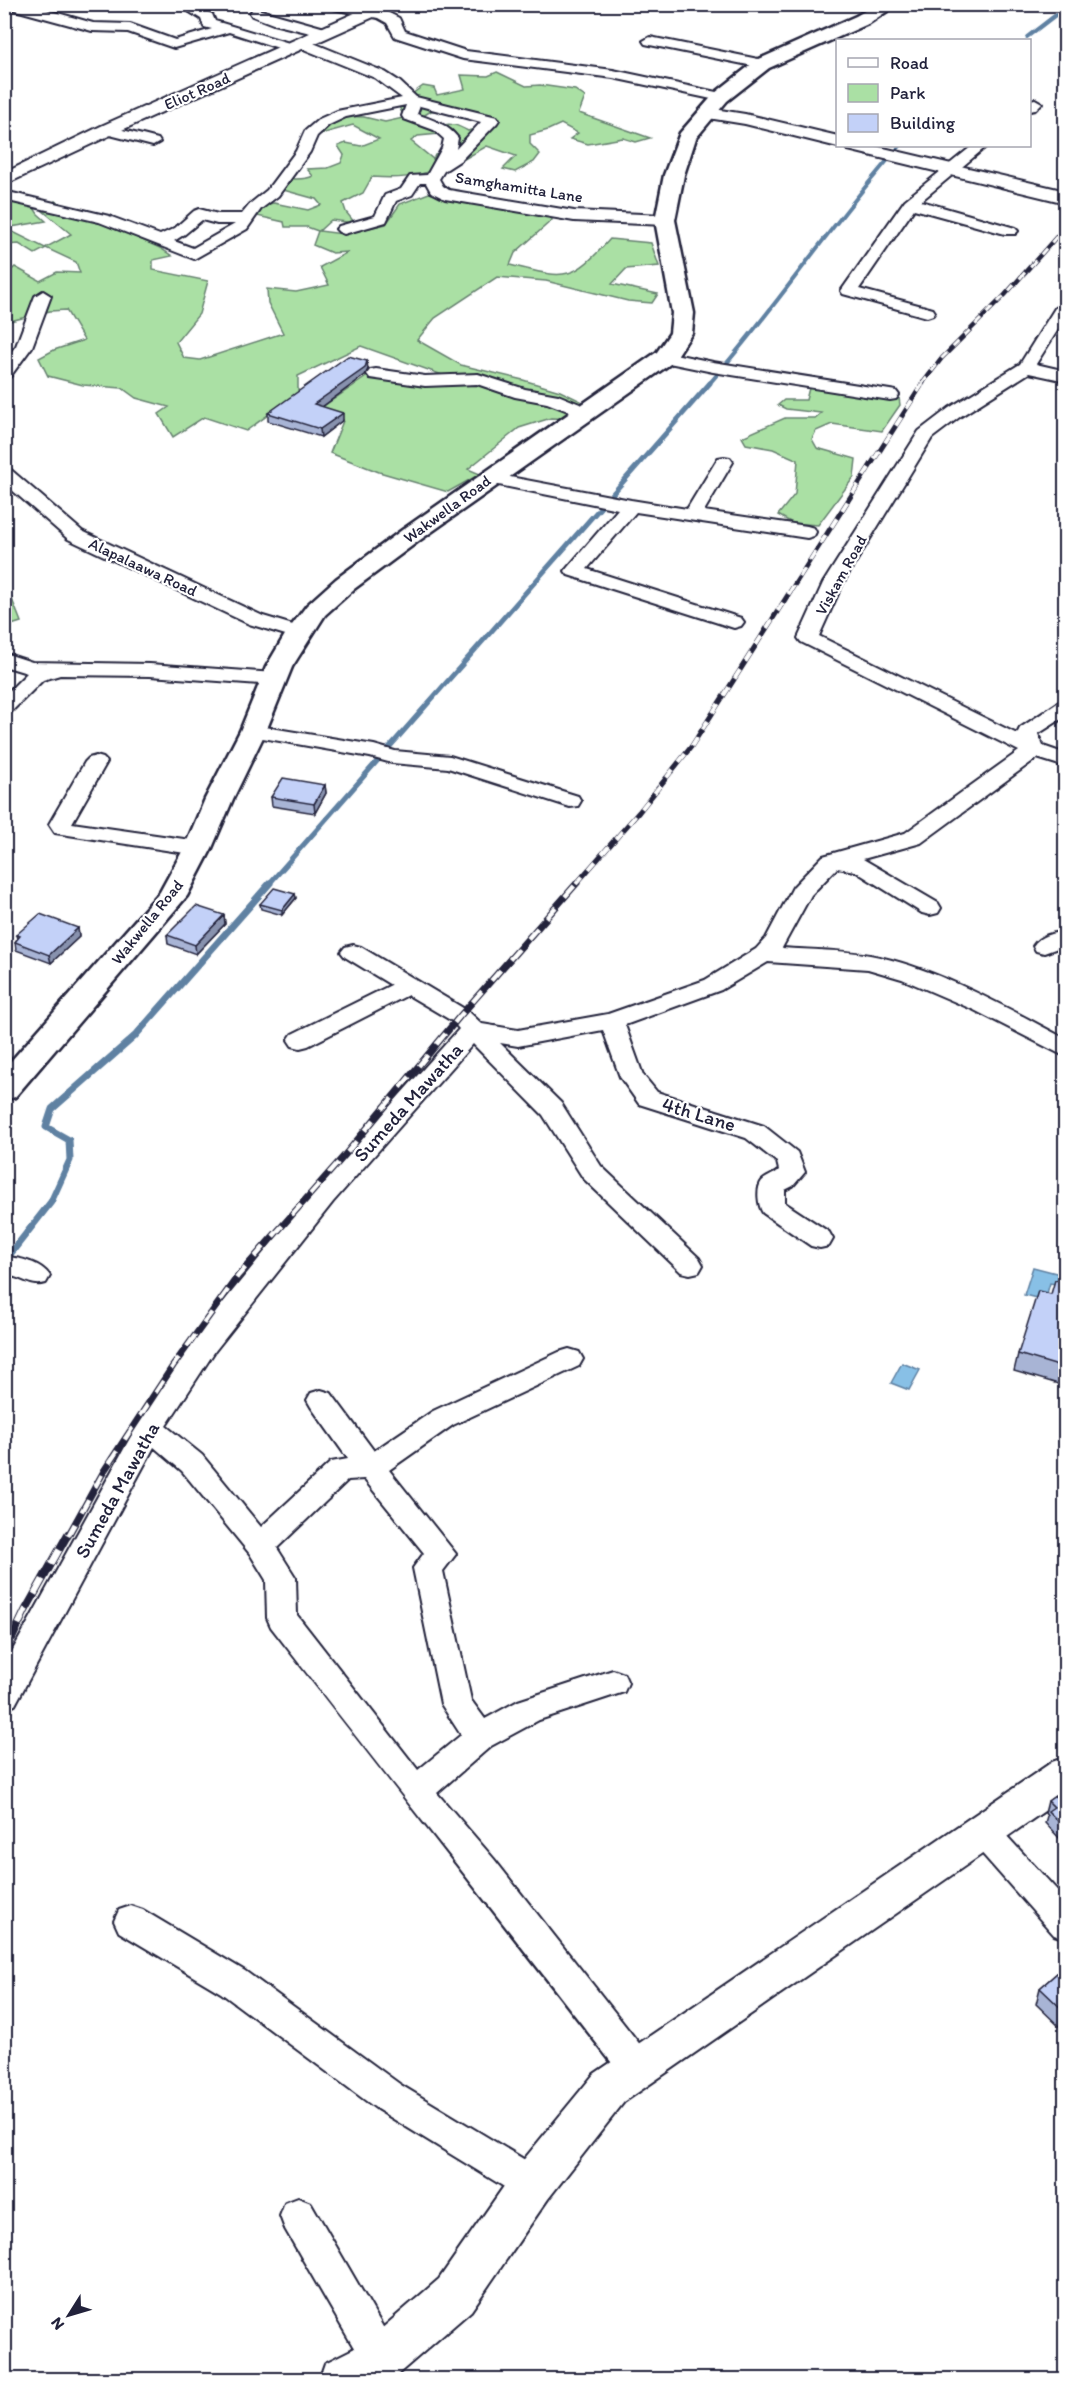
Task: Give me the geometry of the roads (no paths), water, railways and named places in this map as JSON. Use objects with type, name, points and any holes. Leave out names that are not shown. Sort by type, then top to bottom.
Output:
[{"type":"main road","name":"Wakwella Road","points":[[4,1089],[172,896],[198,848],[219,799],[253,731],[274,679],[299,633],[316,610],[345,584],[489,478],[665,357],[681,333],[683,313],[665,220],[674,175],[687,137],[715,105],[749,73],[862,20],[890,4]]},
{"type":"street","points":[[9,4],[92,27],[130,28],[174,44],[229,28]]},
{"type":"street","name":"Eliot Road","points":[[4,180],[107,130],[390,4]]},
{"type":"street","points":[[333,5],[382,15],[394,21],[400,34],[439,45],[463,55],[613,74],[715,105],[745,119],[836,142]]},
{"type":"street","name":"Samghamitta Lane","points":[[192,9],[207,17],[209,24],[296,46],[379,75],[406,90],[414,103],[410,116],[439,128],[451,138],[449,148],[436,173],[436,189],[455,196],[574,216],[665,220]]},
{"type":"street","points":[[257,13],[327,33]]},
{"type":"street","points":[[650,41],[764,64]]},
{"type":"street","points":[[4,195],[104,219],[194,254],[242,226],[256,206],[273,193],[281,179],[303,152],[310,134],[324,122],[342,114],[412,100],[492,120],[479,129],[467,149],[451,162],[436,173],[415,179],[407,192],[390,198],[381,219],[344,229]]},
{"type":"street","points":[[107,130],[153,142]]},
{"type":"street","points":[[858,147],[1065,197]]},
{"type":"street","points":[[927,312],[849,291],[910,204],[979,147]]},
{"type":"street","points":[[910,204],[1010,231]]},
{"type":"street","points":[[162,241],[180,231],[198,214],[217,219],[246,219]]},
{"type":"street","points":[[4,373],[24,348],[44,296]]},
{"type":"street","name":"Viskam Road","points":[[1065,309],[1061,311],[1026,368],[955,412],[925,435],[833,583],[808,638],[1034,750],[1065,761]]},
{"type":"street","points":[[665,357],[890,395]]},
{"type":"street","points":[[1026,368],[1065,376]]},
{"type":"street","points":[[376,374],[425,381],[478,379],[521,393],[552,399],[586,413]]},
{"type":"street","points":[[692,515],[724,462]]},
{"type":"street","name":"Alapalaawa Road","points":[[4,473],[75,535],[256,620],[299,633]]},
{"type":"street","points":[[489,478],[631,506],[807,532]]},
{"type":"street","points":[[631,506],[575,571],[734,622]]},
{"type":"street","points":[[4,659],[30,668],[150,670],[274,679]]},
{"type":"street","points":[[4,708],[36,676],[56,669]]},
{"type":"street","points":[[831,861],[913,838],[1034,750],[1027,732],[1065,706]]},
{"type":"street","points":[[253,731],[383,754],[450,762],[570,801]]},
{"type":"street","points":[[96,762],[60,824],[63,828],[198,848]]},
{"type":"street","points":[[831,861],[861,865],[930,908]]},
{"type":"street","name":"Sumeda Mawatha","points":[[4,1696],[150,1428],[205,1344],[316,1206],[472,1030],[518,1038],[612,1021],[713,985],[764,954],[776,941],[801,892],[831,861]]},
{"type":"street","points":[[1044,946],[1065,938]]},
{"type":"street","points":[[352,952],[460,1016],[552,1109],[592,1172],[690,1265]]},
{"type":"street","points":[[764,954],[869,962],[910,974],[982,1005],[1065,1049]]},
{"type":"street","points":[[300,1041],[410,985]]},
{"type":"street","name":"4th Lane","points":[[612,1021],[632,1077],[648,1098],[755,1132],[788,1158],[792,1172],[784,1180],[772,1186],[772,1207],[820,1239]]},
{"type":"street","points":[[260,1546],[341,1470],[371,1468],[443,1418],[569,1359]]},
{"type":"street","points":[[321,1400],[371,1468],[441,1554],[428,1568],[456,1704],[480,1737]]},
{"type":"street","points":[[150,1428],[192,1463],[260,1546],[282,1578],[282,1618],[416,1791],[482,1869],[637,2068]]},
{"type":"street","points":[[416,1791],[480,1737],[530,1710],[613,1683]]},
{"type":"street","points":[[342,2379],[381,2359],[455,2295],[532,2184],[609,2088],[1065,1774]]},
{"type":"street","points":[[982,1831],[1065,1924]]},
{"type":"street","points":[[131,1921],[233,1982],[388,2097],[532,2184]]},
{"type":"street","points":[[298,2216],[381,2359]]},
{"type":"water","points":[[1033,1267],[1064,1275],[1061,1285],[1050,1283],[1045,1300],[1024,1295]]},
{"type":"water","points":[[902,1363],[920,1370],[909,1390],[891,1383]]},
{"type":"waterway","points":[[1027,37],[1066,7]]},
{"type":"waterway","points":[[709,384],[899,147]]},
{"type":"waterway","points":[[269,884],[710,383]]},
{"type":"waterway","points":[[4,1262],[51,1202],[70,1160],[69,1140],[46,1127],[52,1109],[135,1036],[270,883]]},
{"type":"railway","points":[[922,384],[942,358],[1005,295],[1066,226]]},
{"type":"railway","points":[[576,884],[639,812],[691,747],[923,383]]},
{"type":"railway","points":[[68,1536],[104,1471],[173,1366],[238,1276],[344,1156],[460,1016],[577,883]]},
{"type":"railway","points":[[4,1655],[25,1611],[68,1534]]}]
